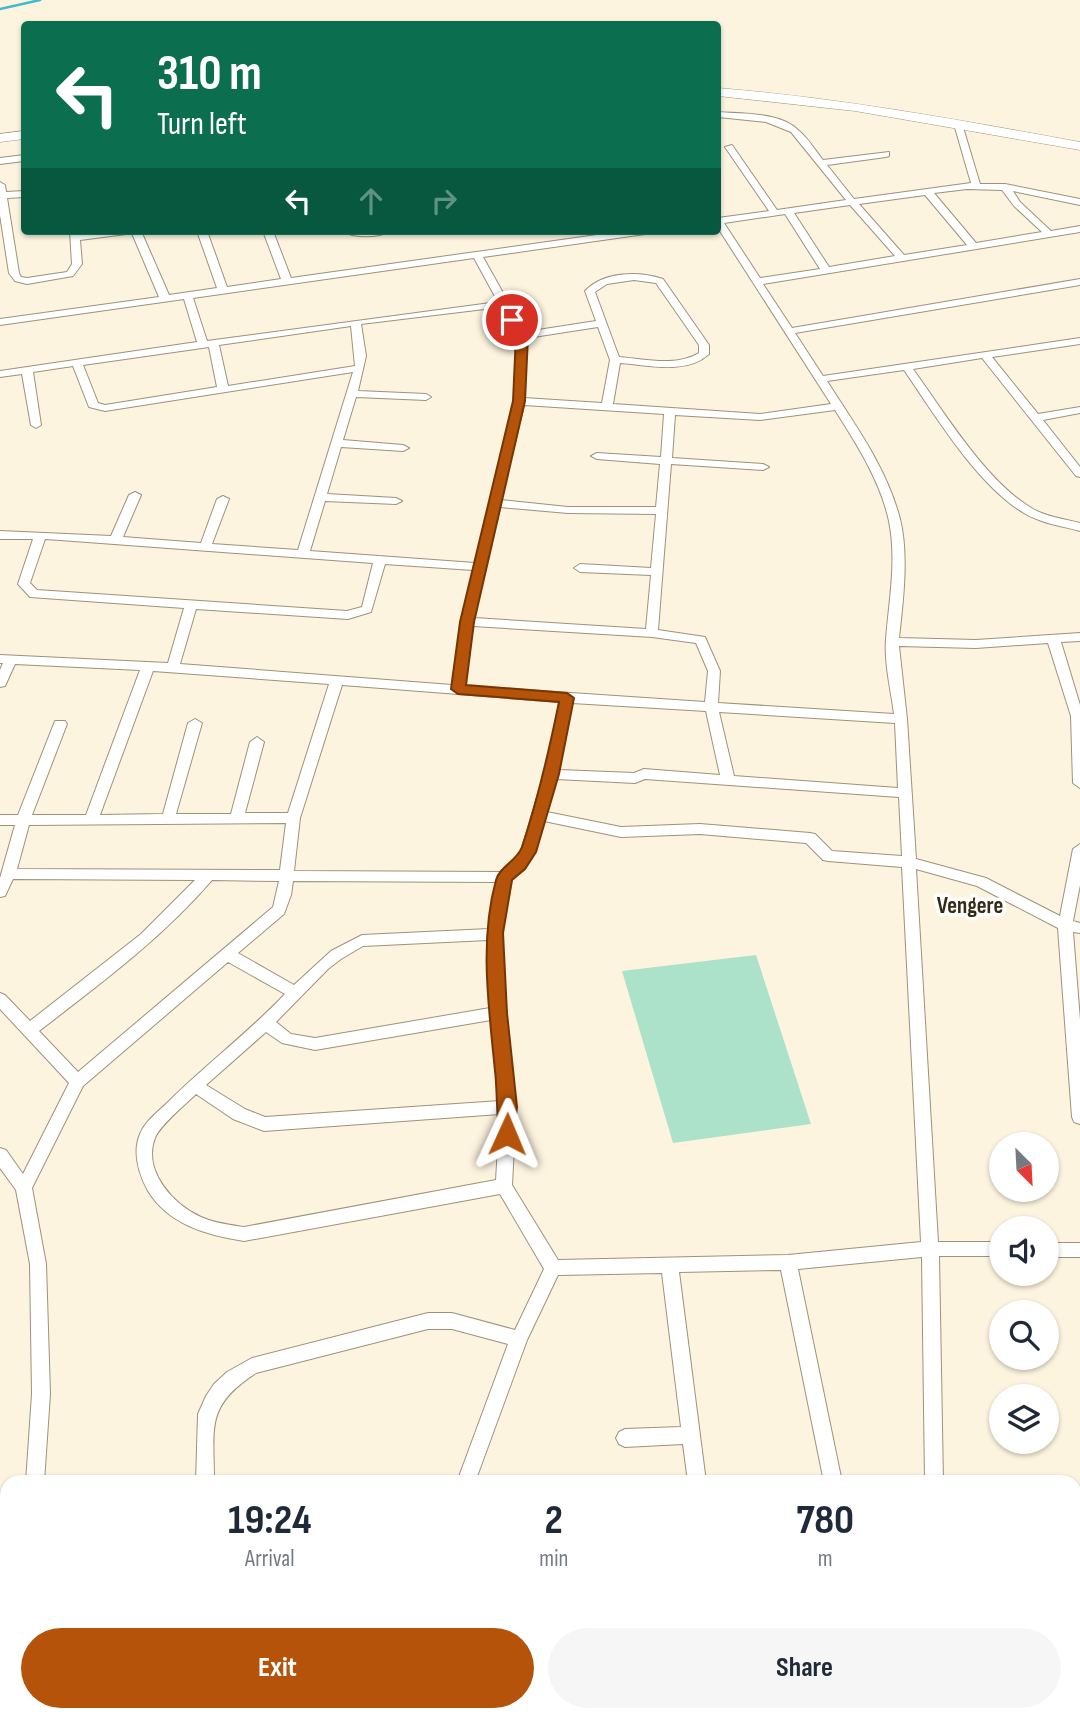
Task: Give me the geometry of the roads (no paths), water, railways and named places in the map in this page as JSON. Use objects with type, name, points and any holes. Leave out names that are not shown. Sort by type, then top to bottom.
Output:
[{"type":"main road","points":[[721,92],[837,104],[1080,146]]},
{"type":"main road","points":[[0,138],[21,135]]},
{"type":"street","points":[[721,115],[755,117],[783,123],[794,130],[851,201],[902,258]]},
{"type":"street","points":[[958,124],[976,186]]},
{"type":"street","points":[[729,147],[826,270]]},
{"type":"street","points":[[821,163],[886,154]]},
{"type":"street","points":[[0,161],[21,158]]},
{"type":"street","points":[[721,220],[976,186],[1004,187],[1080,202]]},
{"type":"street","points":[[1004,187],[1017,204],[1049,234]]},
{"type":"street","points":[[21,193],[1,190],[14,273],[18,279],[27,281],[70,274],[77,264],[76,235]]},
{"type":"street","points":[[927,191],[973,246]]},
{"type":"street","points":[[721,225],[870,457],[883,484],[895,522],[899,585],[892,642],[901,719],[930,1249],[934,1475]]},
{"type":"street","points":[[756,282],[1080,229]]},
{"type":"street","points":[[138,235],[165,298]]},
{"type":"street","points":[[203,235],[223,290]]},
{"type":"street","points":[[270,235],[287,281]]},
{"type":"street","points":[[555,235],[561,244]]},
{"type":"street","points":[[0,322],[618,235]]},
{"type":"street","points":[[458,689],[467,622],[519,401],[522,336],[477,255]]},
{"type":"street","points":[[607,407],[615,360],[590,290],[593,286],[615,280],[653,278],[660,281],[704,345],[704,354],[697,360],[684,363],[615,360]]},
{"type":"street","points":[[790,331],[1080,282]]},
{"type":"street","points":[[188,297],[223,389]]},
{"type":"street","points":[[0,374],[356,322],[503,304]]},
{"type":"street","points":[[303,554],[360,368],[356,322]]},
{"type":"street","points":[[522,336],[601,323]]},
{"type":"street","points":[[821,379],[1080,341]]},
{"type":"street","points":[[986,356],[1079,471]]},
{"type":"street","points":[[77,363],[93,405],[99,407],[360,368]]},
{"type":"street","points":[[906,366],[1001,488],[1028,511],[1080,527]]},
{"type":"street","points":[[27,370],[36,425]]},
{"type":"street","points":[[354,394],[426,397]]},
{"type":"street","points":[[519,401],[760,417],[836,407]]},
{"type":"street","points":[[652,633],[670,411]]},
{"type":"street","points":[[1036,418],[1080,411]]},
{"type":"street","points":[[338,443],[403,448]]},
{"type":"street","points":[[597,456],[763,467]]},
{"type":"street","points":[[115,541],[135,495]]},
{"type":"street","points":[[321,497],[396,501]]},
{"type":"street","points":[[205,547],[223,499]]},
{"type":"street","points":[[495,503],[568,510],[662,510]]},
{"type":"street","points":[[0,535],[480,567]]},
{"type":"street","points":[[40,536],[24,584],[34,594],[356,613],[367,609],[380,559]]},
{"type":"street","points":[[580,568],[657,572]]},
{"type":"street","points":[[173,668],[191,603]]},
{"type":"street","points":[[467,622],[652,633],[701,640],[714,671],[711,706],[728,779]]},
{"type":"street","points":[[892,642],[976,643],[1080,637]]},
{"type":"street","points":[[1053,638],[1078,716],[1080,783]]},
{"type":"street","points":[[0,683],[5,660],[148,666],[567,698],[901,719]]},
{"type":"street","points":[[91,820],[148,666]]},
{"type":"street","points":[[24,1188],[77,1082],[279,910],[293,818],[337,680]]},
{"type":"street","points":[[553,1268],[504,1186],[508,1107],[498,1013],[495,933],[505,877],[520,864],[528,852],[551,774],[567,698]]},
{"type":"street","points":[[168,819],[195,723]]},
{"type":"street","points":[[0,892],[9,874],[23,820],[60,724]]},
{"type":"street","points":[[237,818],[257,742]]},
{"type":"street","points":[[551,774],[635,778],[644,774],[904,793]]},
{"type":"street","points":[[538,815],[571,824],[621,832],[700,829],[810,838],[828,856],[908,862],[981,882],[1073,926]]},
{"type":"street","points":[[0,820],[293,818]]},
{"type":"street","points":[[1079,856],[1073,926],[1080,1116]]},
{"type":"street","points":[[9,874],[505,877]]},
{"type":"street","points":[[29,1031],[162,924],[208,875]]},
{"type":"street","points":[[495,933],[362,941],[341,950],[266,1023],[194,1085],[149,1131],[145,1150],[149,1180],[161,1196],[190,1222],[207,1229],[244,1234],[504,1186]]},
{"type":"street","points":[[229,955],[296,993]]},
{"type":"street","points":[[0,999],[77,1082]]},
{"type":"street","points":[[266,1023],[287,1039],[315,1044],[498,1013]]},
{"type":"street","points":[[194,1085],[239,1114],[264,1124],[508,1107]]},
{"type":"street","points":[[0,1154],[24,1188],[38,1264],[41,1394],[36,1475]]},
{"type":"street","points":[[553,1268],[788,1262],[930,1249],[989,1250]]},
{"type":"street","points":[[1059,1250],[1080,1250]]},
{"type":"street","points":[[788,1262],[832,1475]]},
{"type":"street","points":[[670,1265],[696,1475]]},
{"type":"street","points":[[469,1475],[519,1339],[553,1268]]},
{"type":"street","points":[[205,1475],[207,1408],[227,1381],[252,1366],[428,1321],[452,1321],[519,1339]]},
{"type":"street","points":[[625,1438],[691,1435]]},
{"type":"waterway","points":[[0,9],[40,0]]},
{"type":"district","name":"Vengere","points":[[970,905]]}]
